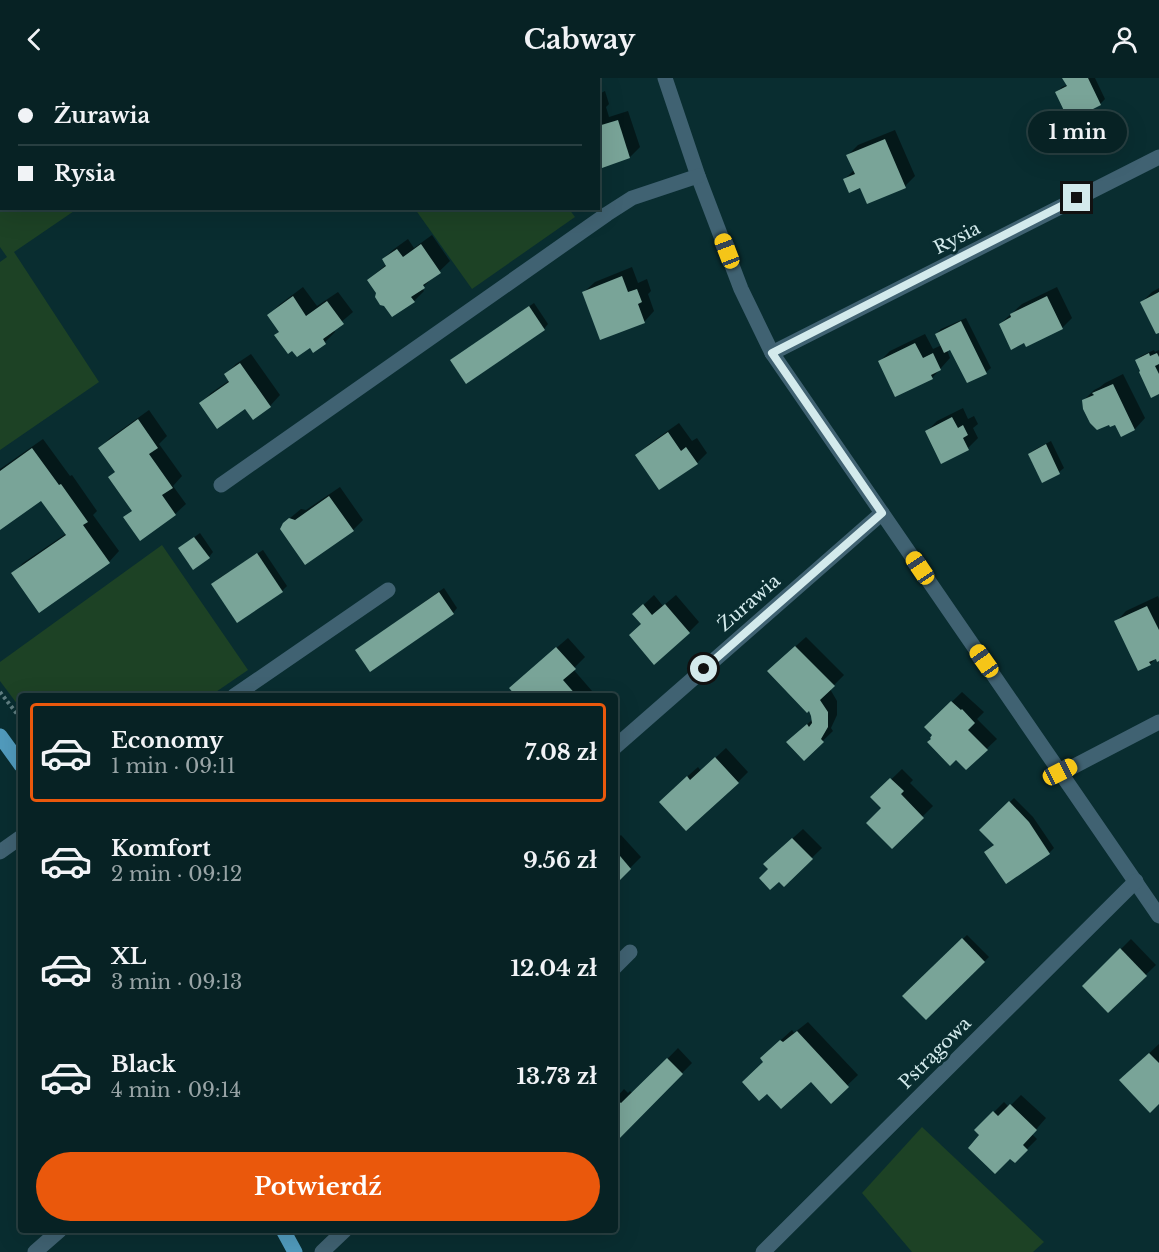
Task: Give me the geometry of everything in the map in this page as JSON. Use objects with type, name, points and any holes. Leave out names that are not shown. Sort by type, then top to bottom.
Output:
[{"type":"main road","points":[[0,736],[18,761]]},
{"type":"main road","points":[[285,1233],[295,1252]]},
{"type":"street","points":[[665,78],[698,176],[741,288],[772,353],[1159,916]]},
{"type":"street","name":"Rysia","points":[[772,353],[1159,157]]},
{"type":"street","points":[[221,484],[607,214],[632,198],[698,176]]},
{"type":"street","name":"Żurawia","points":[[618,744],[882,513]]},
{"type":"street","points":[[238,693],[388,590]]},
{"type":"street","points":[[1060,772],[1159,722]]},
{"type":"street","points":[[0,852],[18,839]]},
{"type":"street","name":"Pstrągowa","points":[[763,1252],[1136,881]]},
{"type":"street","points":[[618,965],[630,952]]},
{"type":"street","points":[[35,1252],[57,1233]]},
{"type":"street","points":[[322,1252],[342,1233]]},
{"type":"path","points":[[0,692],[18,715]]},
{"type":"green space","points":[[0,210],[76,210],[14,252],[99,382],[0,450],[0,262],[7,257],[0,247]]},
{"type":"green space","points":[[416,210],[570,210],[575,217],[472,289]]},
{"type":"green space","points":[[162,545],[248,670],[214,693],[18,693],[18,705],[0,681],[0,662]]},
{"type":"green space","points":[[922,1127],[1044,1242],[1033,1252],[912,1252],[862,1193]]},
{"type":"building","points":[[1062,78],[1088,78],[1101,105],[1069,121],[1055,92],[1067,86]]},
{"type":"building","points":[[618,120],[630,158],[602,168],[600,125]]},
{"type":"building","points":[[885,139],[906,188],[867,204],[860,188],[849,193],[843,179],[855,174],[846,155]]},
{"type":"building","points":[[421,244],[441,273],[423,285],[425,288],[411,297],[415,302],[392,317],[384,306],[380,305],[375,297],[376,293],[367,280],[386,266],[382,259],[397,249],[403,257]]},
{"type":"building","points":[[622,276],[628,292],[637,289],[642,302],[638,304],[645,323],[600,340],[582,292]]},
{"type":"building","points":[[1159,292],[1159,333],[1156,334],[1140,302]]},
{"type":"building","points":[[293,296],[306,316],[327,301],[344,324],[323,339],[326,344],[313,353],[310,348],[297,357],[292,351],[288,354],[274,335],[279,332],[267,315]]},
{"type":"building","points":[[1047,296],[1063,329],[1026,347],[1024,343],[1011,350],[999,324],[1011,317],[1010,314]]},
{"type":"building","points":[[529,306],[545,330],[466,384],[450,360]]},
{"type":"building","points":[[961,321],[987,374],[967,383],[950,350],[944,353],[935,334]]},
{"type":"building","points":[[915,343],[923,358],[933,353],[941,370],[931,375],[933,379],[895,397],[878,361]]},
{"type":"building","points":[[1149,353],[1150,356],[1157,353],[1159,357],[1159,364],[1155,366],[1159,374],[1159,394],[1151,398],[1135,360]]},
{"type":"building","points":[[240,363],[271,407],[253,420],[245,409],[217,429],[199,403],[229,382],[224,374]]},
{"type":"building","points":[[1113,384],[1135,430],[1121,437],[1115,425],[1097,430],[1090,423],[1083,409],[1082,400]]},
{"type":"building","points":[[952,417],[958,428],[963,425],[968,435],[963,438],[969,450],[941,464],[925,431]]},
{"type":"building","points":[[138,419],[158,448],[149,454],[173,488],[162,495],[176,515],[140,541],[123,517],[132,511],[108,477],[115,472],[98,448]]},
{"type":"building","points":[[668,432],[681,451],[686,447],[698,464],[659,490],[635,455]]},
{"type":"building","points":[[1046,444],[1060,474],[1042,483],[1028,454]]},
{"type":"building","points":[[32,448],[88,522],[83,525],[110,563],[39,613],[11,573],[66,535],[41,501],[0,530],[0,471]]},
{"type":"building","points":[[329,496],[354,531],[305,565],[280,529],[289,518],[295,520]]},
{"type":"building","points":[[194,537],[210,558],[193,570],[178,548]]},
{"type":"building","points":[[257,553],[283,592],[237,623],[211,584]]},
{"type":"building","points":[[439,592],[454,614],[370,672],[355,650]]},
{"type":"building","points":[[643,604],[652,615],[665,604],[690,633],[654,665],[629,635],[641,624],[632,614]]},
{"type":"building","points":[[1147,606],[1159,630],[1159,661],[1157,662],[1156,659],[1149,662],[1151,665],[1138,671],[1114,621]]},
{"type":"building","points":[[795,646],[835,686],[820,700],[828,712],[828,727],[821,739],[824,742],[804,761],[786,742],[807,724],[809,727],[812,723],[809,711],[807,713],[767,671]]},
{"type":"building","points":[[556,647],[576,669],[563,680],[574,693],[513,693],[509,688]]},
{"type":"building","points":[[951,701],[975,723],[968,730],[988,750],[966,770],[956,760],[950,766],[927,742],[932,735],[924,727]]},
{"type":"building","points":[[715,757],[739,783],[686,831],[659,802],[687,776],[690,780]]},
{"type":"building","points":[[890,778],[904,791],[901,794],[924,818],[892,849],[866,823],[881,808],[870,797]]},
{"type":"building","points":[[1009,801],[1029,822],[1050,854],[1006,884],[984,852],[994,845],[979,830]]},
{"type":"building","points":[[792,838],[813,859],[784,887],[779,882],[770,890],[759,878],[768,869],[763,864]]},
{"type":"building","points":[[618,854],[631,869],[618,882]]},
{"type":"building","points":[[962,938],[985,962],[926,1020],[902,996]]},
{"type":"building","points":[[1120,948],[1147,976],[1108,1013],[1082,986]]},
{"type":"building","points":[[797,1031],[849,1087],[831,1104],[811,1082],[781,1109],[767,1094],[759,1101],[742,1082],[763,1062],[760,1058],[780,1040],[783,1042]]},
{"type":"building","points":[[1149,1053],[1159,1063],[1159,1104],[1150,1113],[1119,1080]]},
{"type":"building","points":[[667,1058],[683,1074],[618,1140],[618,1101],[621,1103]]},
{"type":"building","points":[[1010,1104],[1037,1130],[1023,1145],[1028,1150],[1015,1163],[1010,1159],[995,1174],[968,1148],[979,1135],[974,1130],[993,1111],[998,1116]]},
{"type":"route","points":[[704,669],[882,513],[772,353],[1077,198]]}]
